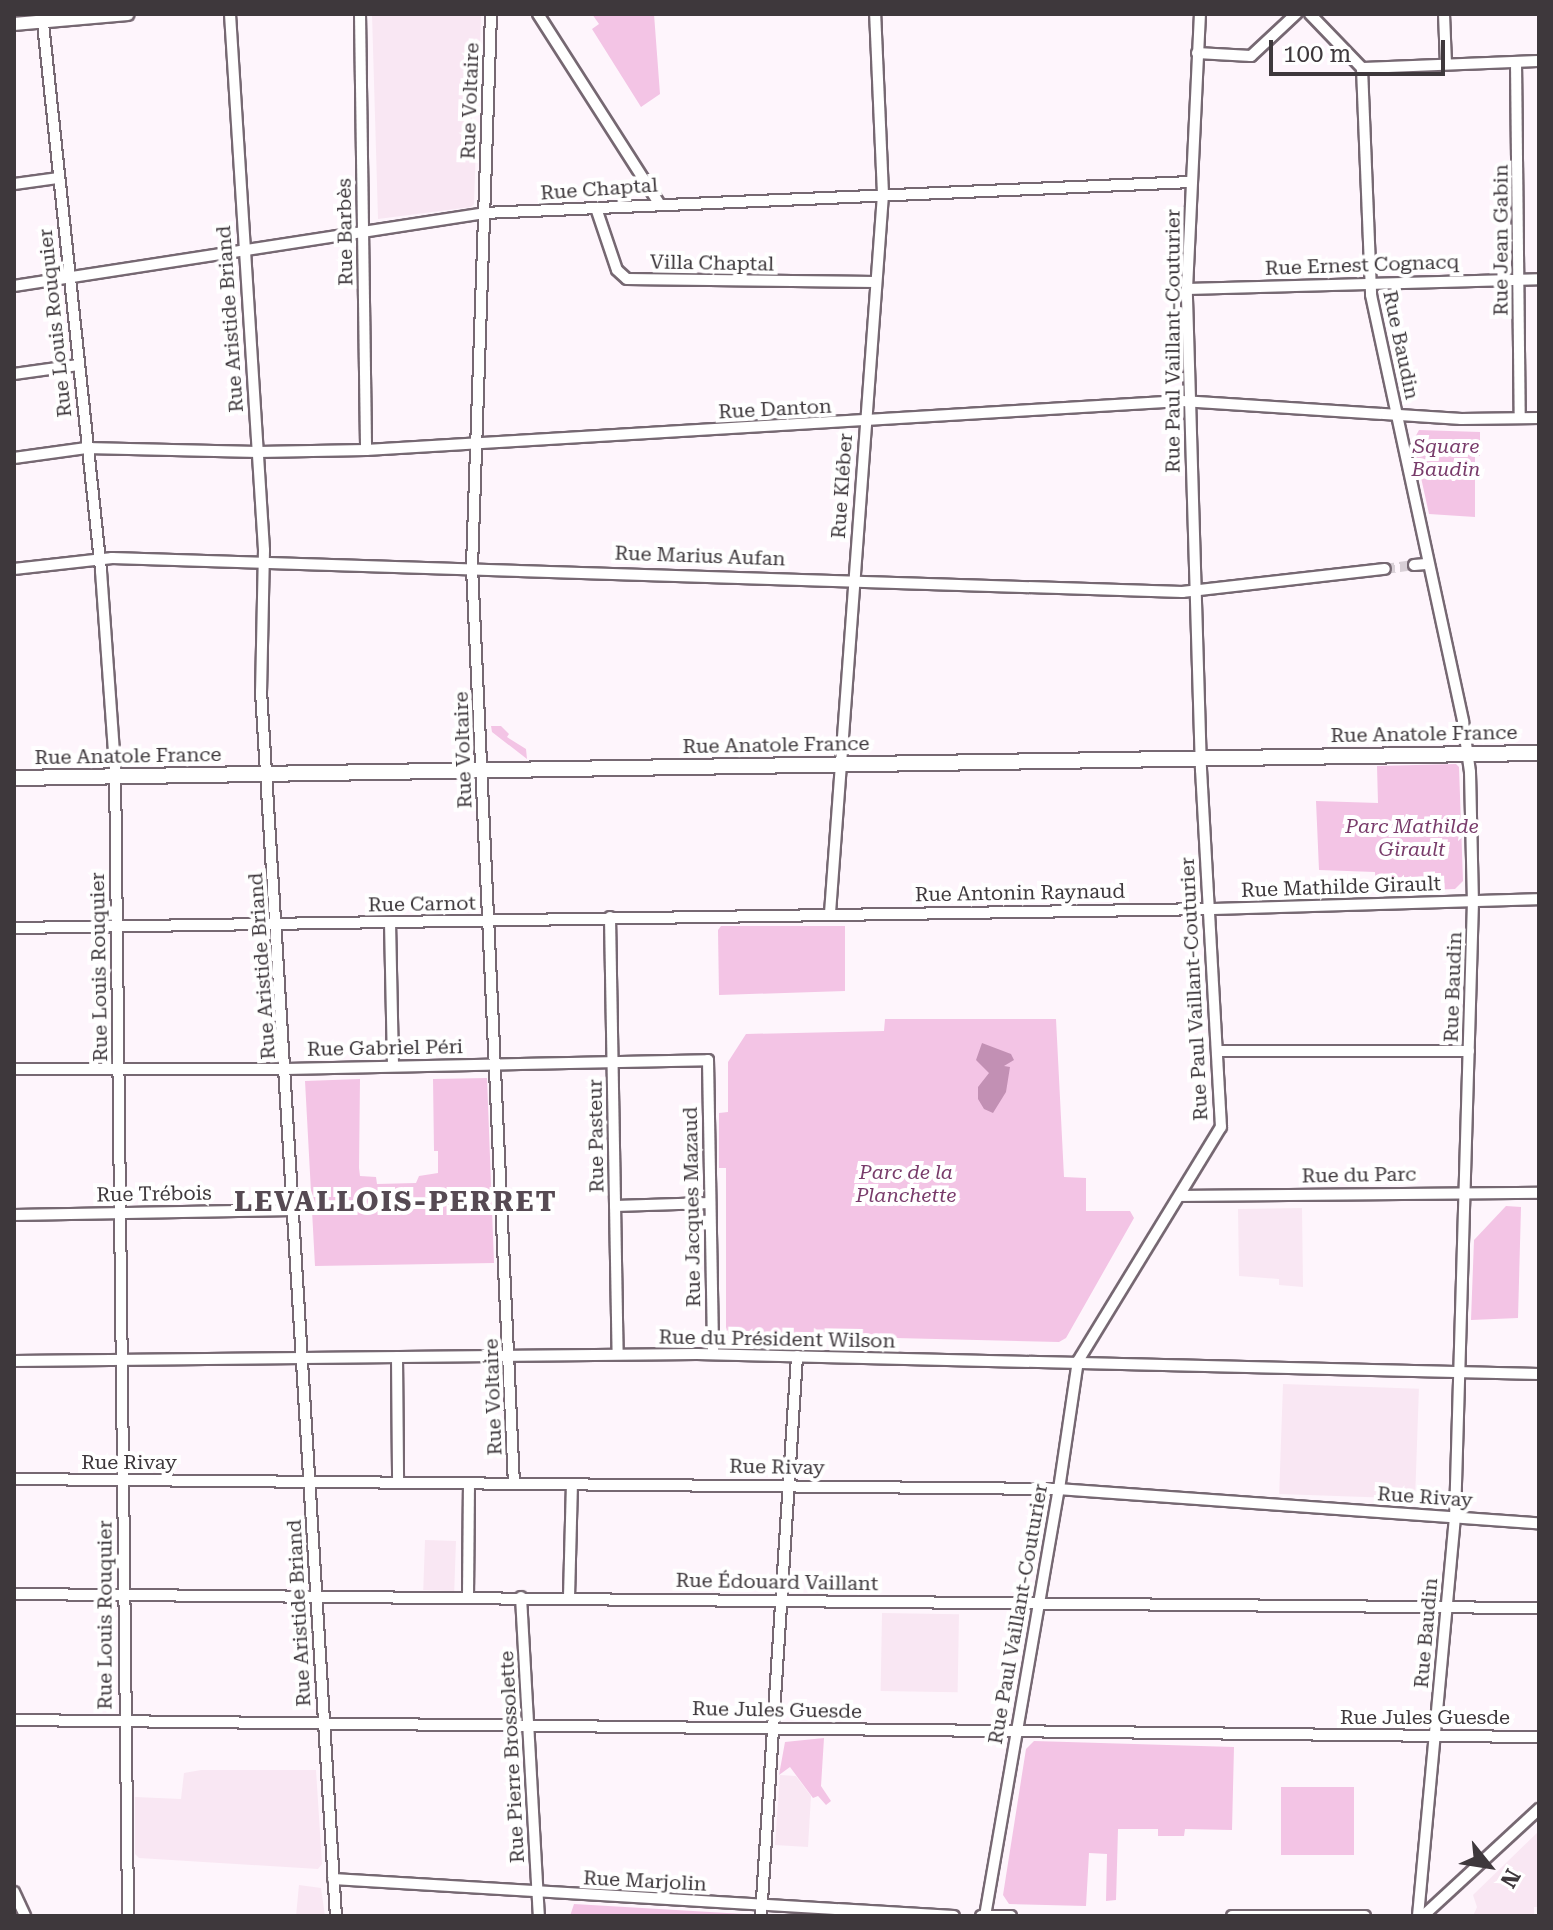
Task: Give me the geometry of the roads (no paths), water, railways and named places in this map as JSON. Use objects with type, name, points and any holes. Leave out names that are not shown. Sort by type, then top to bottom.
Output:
[{"type":"main road","name":"Rue Anatole France","points":[[14,778],[1539,753]]},
{"type":"street","points":[[14,24],[42,18],[128,14]]},
{"type":"street","name":"Rue Aristide Briand","points":[[230,14],[263,561],[261,691],[336,1916]]},
{"type":"street","name":"Rue Barbès","points":[[360,14],[366,450]]},
{"type":"street","name":"Rue Voltaire","points":[[491,14],[472,567],[514,1484]]},
{"type":"street","points":[[538,14],[659,203]]},
{"type":"street","name":"Rue Kléber","points":[[830,913],[883,194],[875,14]]},
{"type":"street","name":"Rue Paul Vaillant-Couturier","points":[[983,1916],[1059,1489],[1078,1361],[1221,1127],[1194,591],[1187,289],[1200,14]]},
{"type":"street","points":[[1197,53],[1251,56],[1296,14]]},
{"type":"street","points":[[1310,14],[1362,68],[1539,61]]},
{"type":"street","points":[[1444,14],[1446,64]]},
{"type":"street","name":"Rue Louis Rouquier","points":[[42,18],[99,557],[115,777],[123,1722],[128,1916]]},
{"type":"street","name":"Rue Jean Gabin","points":[[1516,62],[1520,417]]},
{"type":"street","name":"Rue Baudin","points":[[1362,68],[1370,282],[1426,564],[1469,754],[1473,901],[1455,1517],[1420,1916]]},
{"type":"street","points":[[14,184],[58,178]]},
{"type":"street","name":"Rue Chaptal","points":[[14,286],[484,213],[1191,182]]},
{"type":"street","name":"Villa Chaptal","points":[[596,208],[617,270],[627,279],[875,282]]},
{"type":"street","name":"Rue Ernest Cognacq","points":[[1187,289],[1518,277],[1539,279]]},
{"type":"street","points":[[14,374],[78,365]]},
{"type":"street","name":"Rue Danton","points":[[14,458],[86,448],[258,452],[366,450],[1190,402],[1461,419],[1539,418]]},
{"type":"street","name":"Rue Marius Aufan","points":[[14,569],[99,557],[1194,591],[1385,569]]},
{"type":"street","points":[[1414,565],[1426,564]]},
{"type":"street","name":"Rue Mathilde Girault","points":[[1210,909],[1539,899]]},
{"type":"street","name":"Rue Antonin Raynaud","points":[[830,913],[1210,909]]},
{"type":"street","name":"Rue Carnot","points":[[14,928],[830,913]]},
{"type":"street","name":"Rue Pasteur","points":[[610,917],[618,1354]]},
{"type":"street","points":[[390,922],[393,1066]]},
{"type":"street","points":[[1219,1051],[1469,1051]]},
{"type":"street","name":"Rue Gabriel Péri","points":[[14,1069],[286,1069],[708,1060]]},
{"type":"street","name":"Rue Jacques Mazaud","points":[[708,1060],[713,1354]]},
{"type":"street","name":"Rue du Parc","points":[[1180,1196],[1539,1193]]},
{"type":"street","points":[[615,1206],[710,1203]]},
{"type":"street","name":"Rue Trébois","points":[[14,1215],[294,1210]]},
{"type":"street","name":"Rue du Président Wilson","points":[[14,1361],[713,1354],[1539,1374]]},
{"type":"street","points":[[761,1910],[797,1356]]},
{"type":"street","points":[[397,1357],[398,1482]]},
{"type":"street","name":"Rue Rivay","points":[[14,1479],[1059,1489],[1539,1523]]},
{"type":"street","points":[[468,1597],[469,1483]]},
{"type":"street","points":[[569,1597],[572,1484]]},
{"type":"street","name":"Rue Édouard Vaillant","points":[[14,1594],[1539,1608]]},
{"type":"street","name":"Rue Pierre Brossolette","points":[[521,1597],[539,1916]]},
{"type":"street","name":"Rue Jules Guesde","points":[[14,1720],[1539,1737]]},
{"type":"street","points":[[1420,1916],[1539,1809]]},
{"type":"street","name":"Rue Marjolin","points":[[333,1879],[761,1910],[954,1916]]},
{"type":"street","points":[[14,1892],[25,1916]]},
{"type":"street","points":[[983,1916],[1011,1916]]},
{"type":"street","points":[[1232,1916],[1364,1916]]},
{"type":"tunnel","points":[[1385,569],[1414,565]]},
{"type":"district","name":"LEVALLOIS-PERRET","points":[[396,1202]]},
{"type":"park label","name":"Square Baudin","points":[[1446,458]]},
{"type":"park label","name":"Parc Mathilde Girault","points":[[1412,838]]},
{"type":"park label","name":"Parc de la Planchette","points":[[906,1184]]}]
